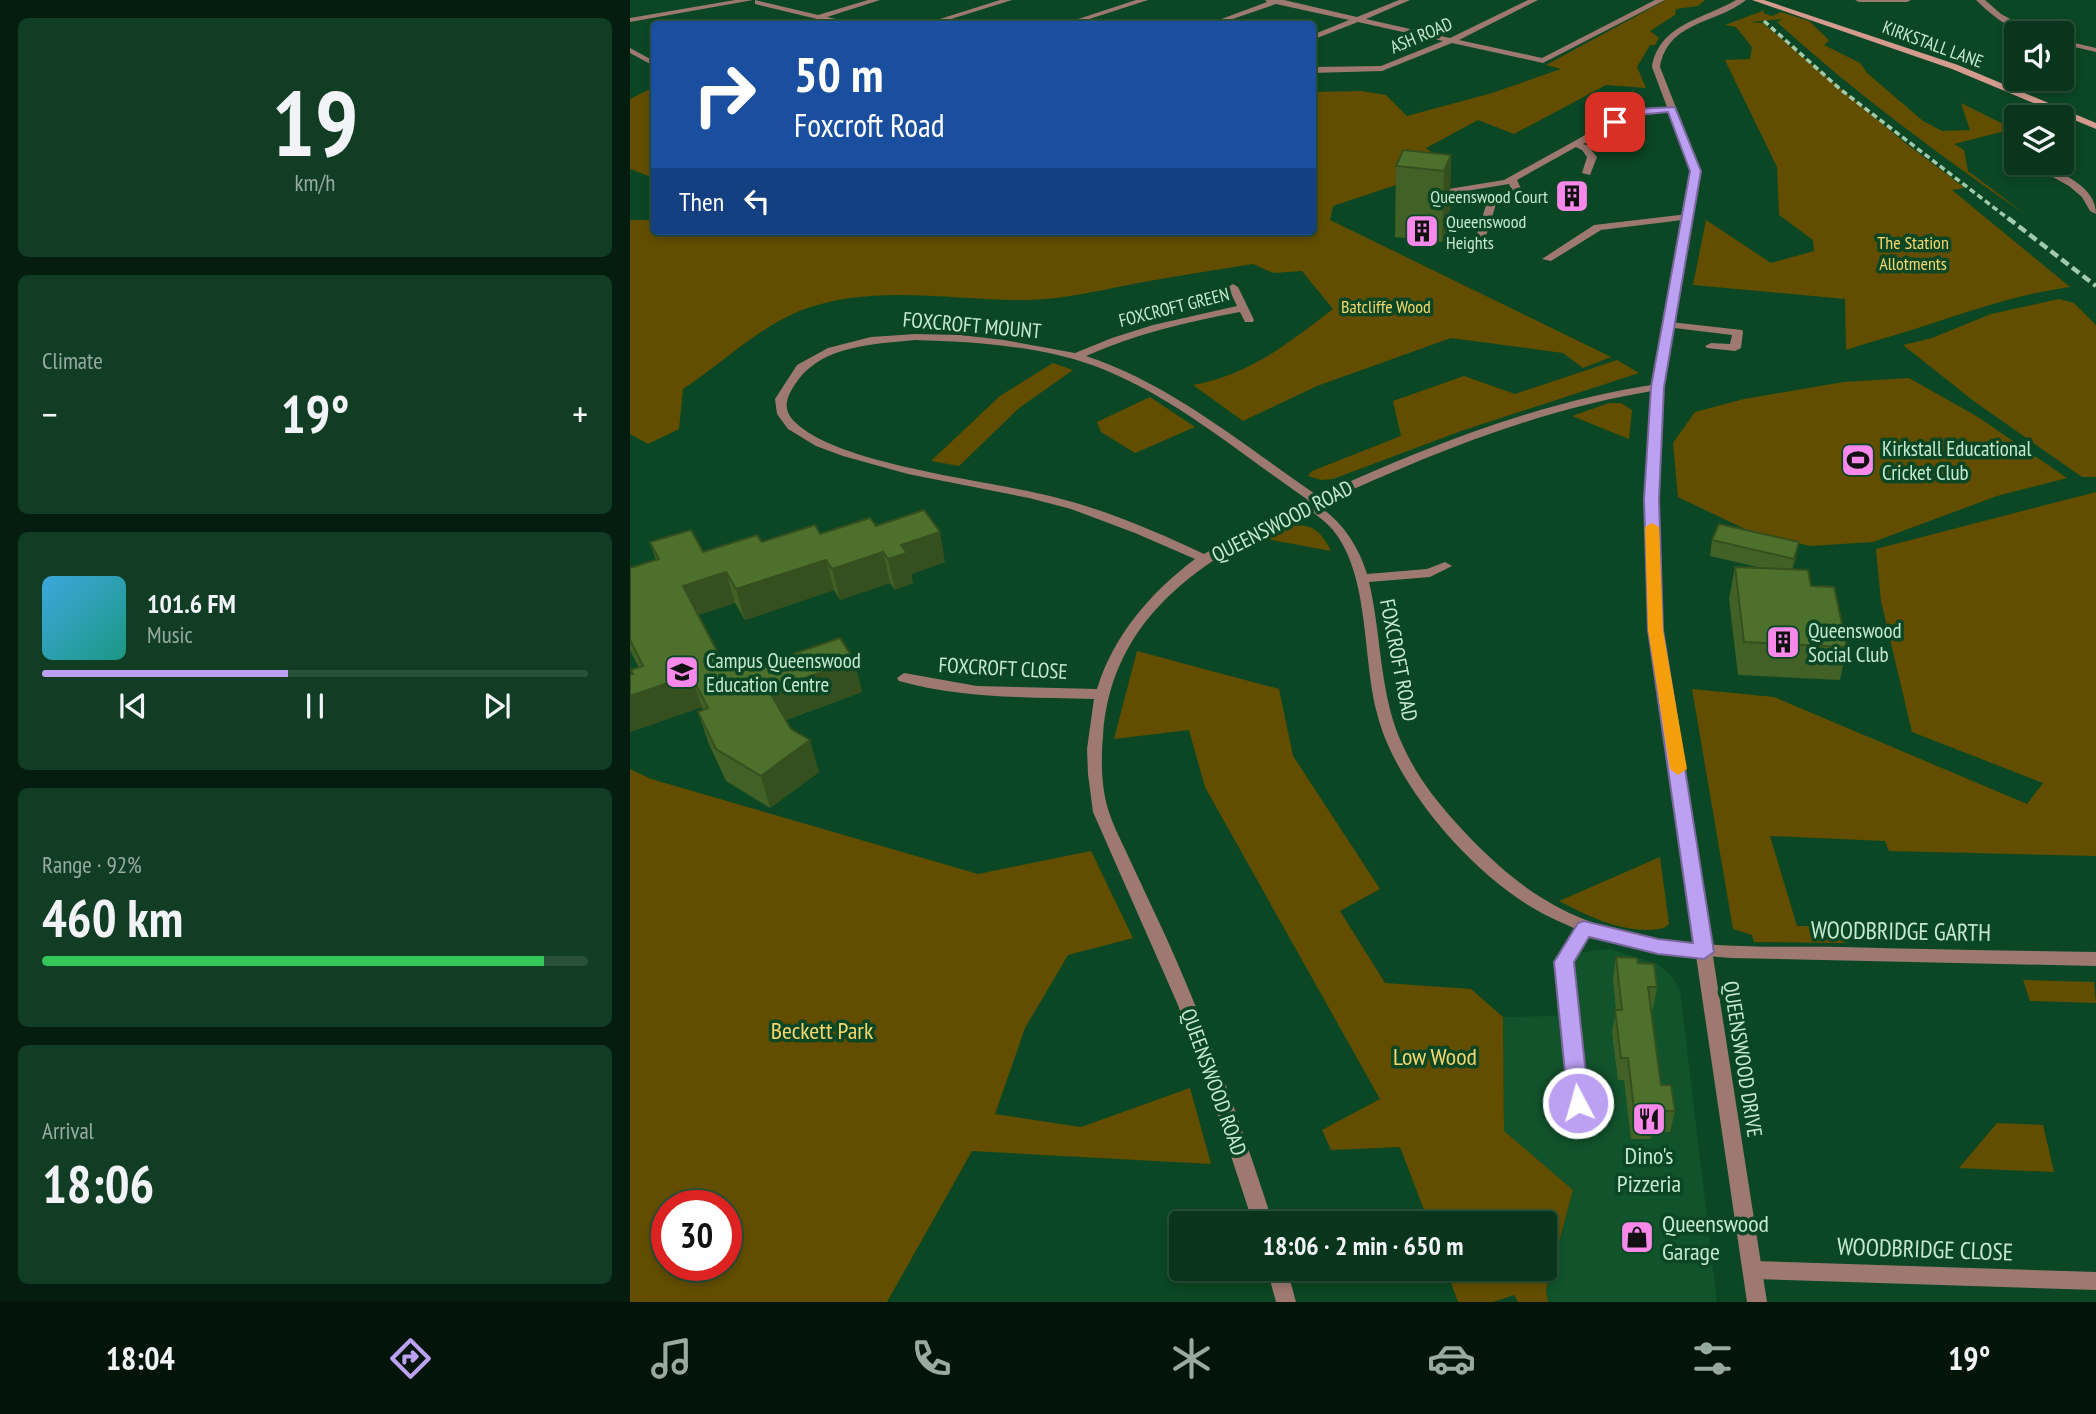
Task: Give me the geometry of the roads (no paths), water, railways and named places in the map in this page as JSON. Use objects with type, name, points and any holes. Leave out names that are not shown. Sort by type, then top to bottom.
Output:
[{"type":"main road","name":"KIRKSTALL LANE","points":[[1756,0],[1955,67],[2096,126]]},
{"type":"street","points":[[679,0],[692,9]]},
{"type":"street","points":[[817,17],[876,0]]},
{"type":"street","points":[[938,21],[1008,0]]},
{"type":"street","points":[[1077,21],[1144,0]]},
{"type":"street","points":[[1316,37],[1406,0]]},
{"type":"street","name":"ASH ROAD","points":[[1316,70],[1382,68],[1453,40],[1534,0]]},
{"type":"street","points":[[1220,21],[1276,1],[1544,61],[1661,0]]},
{"type":"street","points":[[1729,0],[1673,27],[1664,36],[1665,42],[1691,24],[1742,0]]},
{"type":"street","points":[[1859,0],[1907,0]]},
{"type":"street","points":[[1980,0],[2008,21]]},
{"type":"street","points":[[630,20],[754,1],[833,21]]},
{"type":"street","points":[[823,21],[829,20]]},
{"type":"street","name":"QUEENSWOOD DRIVE","points":[[1665,42],[1658,52],[1656,67],[1696,171],[1658,387],[1651,457],[1656,630],[1757,1302]]},
{"type":"street","points":[[2074,46],[2094,51]]},
{"type":"street","points":[[632,51],[651,49]]},
{"type":"street","points":[[632,51],[651,62]]},
{"type":"street","points":[[1431,214],[1440,195],[1445,192],[1482,188],[1512,179],[1635,112],[1672,109]]},
{"type":"street","points":[[1576,144],[1585,148],[1592,157],[1587,173]]},
{"type":"street","points":[[2057,175],[2074,183],[2087,196],[2089,206],[2096,211]]},
{"type":"street","points":[[1479,244],[1492,202],[1517,191],[1512,179]]},
{"type":"street","points":[[1547,259],[1598,227],[1688,217]]},
{"type":"street","name":"FOXCROFT GREEN","points":[[1233,287],[1248,320]]},
{"type":"street","name":"FOXCROFT GREEN","points":[[1075,357],[1107,342],[1156,326],[1243,308]]},
{"type":"street","points":[[1670,325],[1739,326],[1735,348],[1711,346]]},
{"type":"street","name":"FOXCROFT MOUNT","points":[[1205,559],[1109,515],[1025,493],[900,468],[837,450],[790,426],[784,418],[780,401],[796,372],[815,359],[841,347],[876,338],[935,338],[1075,357],[1126,376],[1179,404],[1313,503]]},
{"type":"street","name":"QUEENSWOOD ROAD","points":[[1259,1211],[1175,975],[1098,805],[1093,746],[1100,694],[1126,641],[1144,614],[1171,585],[1205,559],[1313,503],[1385,470],[1502,425],[1590,399],[1658,387]]},
{"type":"street","name":"FOXCROFT ROAD","points":[[1313,503],[1339,528],[1360,579],[1391,736],[1416,779],[1446,822],[1495,874],[1552,914],[1584,928],[1658,946],[1704,952]]},
{"type":"street","points":[[1360,579],[1430,573],[1445,566]]},
{"type":"street","name":"FOXCROFT CLOSE","points":[[904,678],[932,686],[966,690],[1100,694]]},
{"type":"street","points":[[1581,1128],[1564,962],[1584,928]]},
{"type":"street","name":"WOODBRIDGE GARTH","points":[[1704,952],[2096,959]]},
{"type":"street","name":"WOODBRIDGE CLOSE","points":[[1753,1270],[2096,1280]]},
{"type":"street","points":[[1280,1281],[1286,1302]]},
{"type":"railway","points":[[1764,21],[1840,89],[2010,220]]},
{"type":"railway","points":[[2008,218],[2096,286]]},
{"type":"place","name":"Queenswood Court","points":[[1572,196]]},
{"type":"place","name":"Queenswood Heights","points":[[1422,231]]},
{"type":"place","name":"Kirkstall Educational Cricket Club","points":[[1858,460]]},
{"type":"place","name":"Queenswood Social Club","points":[[1783,642]]},
{"type":"place","name":"Campus Queenswood Education Centre","points":[[682,672]]},
{"type":"place","name":"Dino's Pizzeria","points":[[1649,1119]]},
{"type":"place","name":"Queenswood Garage","points":[[1637,1237]]},
{"type":"park label","name":"The Station Allotments","points":[[1913,252]]},
{"type":"park label","name":"Batcliffe Wood","points":[[1386,306]]},
{"type":"park label","name":"Beckett Park","points":[[822,1030]]},
{"type":"park label","name":"Low Wood","points":[[1435,1056]]}]
